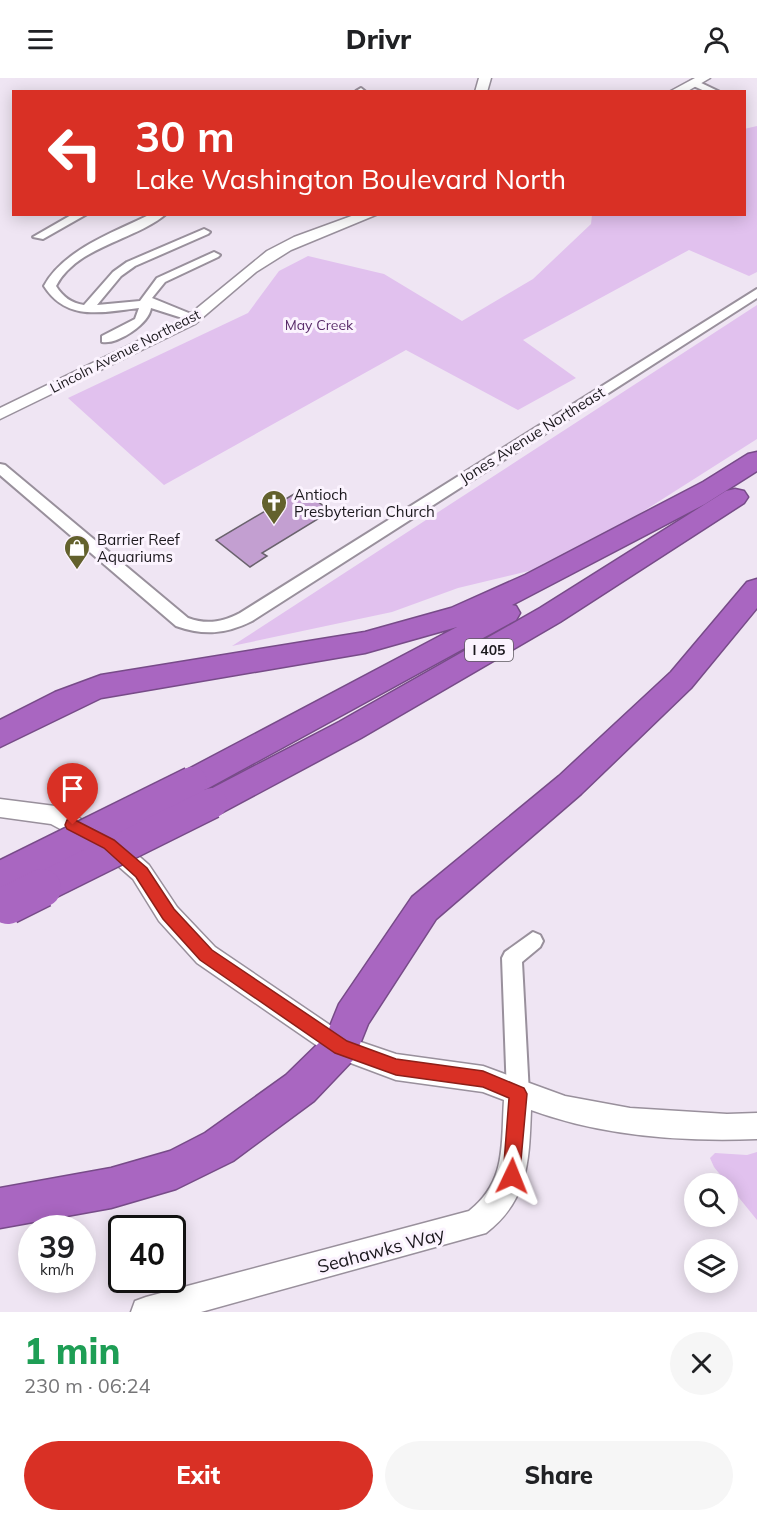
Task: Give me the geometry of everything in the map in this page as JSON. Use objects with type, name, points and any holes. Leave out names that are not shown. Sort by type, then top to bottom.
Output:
[{"type":"highway","name":"I 405","points":[[2,897],[202,793],[494,620],[757,459]]},
{"type":"highway","name":"I 405","points":[[202,793],[350,730],[550,615],[757,483]]},
{"type":"highway","points":[[0,735],[37,712],[91,689],[164,674],[338,647],[423,628],[487,604],[530,584],[651,518],[712,488]]},
{"type":"highway","points":[[0,1208],[111,1188],[176,1169],[219,1147],[300,1089],[341,1047],[352,1016],[424,908],[570,785],[681,680],[757,589]]},
{"type":"street","points":[[679,90],[699,80],[714,90]]},
{"type":"street","points":[[39,237],[78,216]]},
{"type":"street","points":[[157,216],[96,246],[51,282],[50,286],[57,298],[66,304],[87,309],[159,305],[195,318]]},
{"type":"street","name":"Lincoln Avenue Northeast","points":[[0,414],[195,318],[268,256],[290,245],[366,216]]},
{"type":"street","points":[[87,309],[117,274],[131,264],[204,232]]},
{"type":"street","points":[[106,339],[139,322],[144,316],[144,305],[150,292],[161,280],[214,255]]},
{"type":"street","name":"Jones Avenue Northeast","points":[[0,468],[182,622],[203,629],[225,627],[246,616],[757,293]]},
{"type":"street","points":[[0,808],[55,815],[109,844],[141,872],[168,914],[206,955],[341,1047],[396,1067],[483,1079],[518,1094],[565,1109],[630,1121],[727,1127],[757,1126]]},
{"type":"street","points":[[518,1094],[512,958],[533,941]]},
{"type":"street","name":"Seahawks Way","points":[[146,1312],[476,1223],[497,1207],[512,1176],[518,1094]]},
{"type":"green space","name":"May Creek","points":[[757,126],[757,272],[749,276],[689,250],[523,340],[576,378],[518,410],[406,350],[164,485],[68,398],[248,313],[279,271],[308,256],[384,274],[462,321],[533,279],[591,224],[592,216],[746,216],[746,129]]},
{"type":"green space","points":[[757,305],[757,439],[562,563],[458,588],[392,612],[232,646]]},
{"type":"green space","points":[[757,1152],[757,1220],[738,1197],[738,1173],[719,1173],[710,1158],[715,1153],[747,1155]]},
{"type":"building","name":"Antioch Presbyterian Church","points":[[301,490],[331,511],[262,553],[267,556],[250,567],[216,540]]},
{"type":"place","name":"Antioch Presbyterian Church","points":[[274,526]]},
{"type":"place","name":"Barrier Reef Aquariums","points":[[77,571]]},
{"type":"route","points":[[73,825],[109,844],[141,872],[168,914],[206,955],[341,1047],[396,1067],[483,1079],[518,1094],[512,1176]]}]
